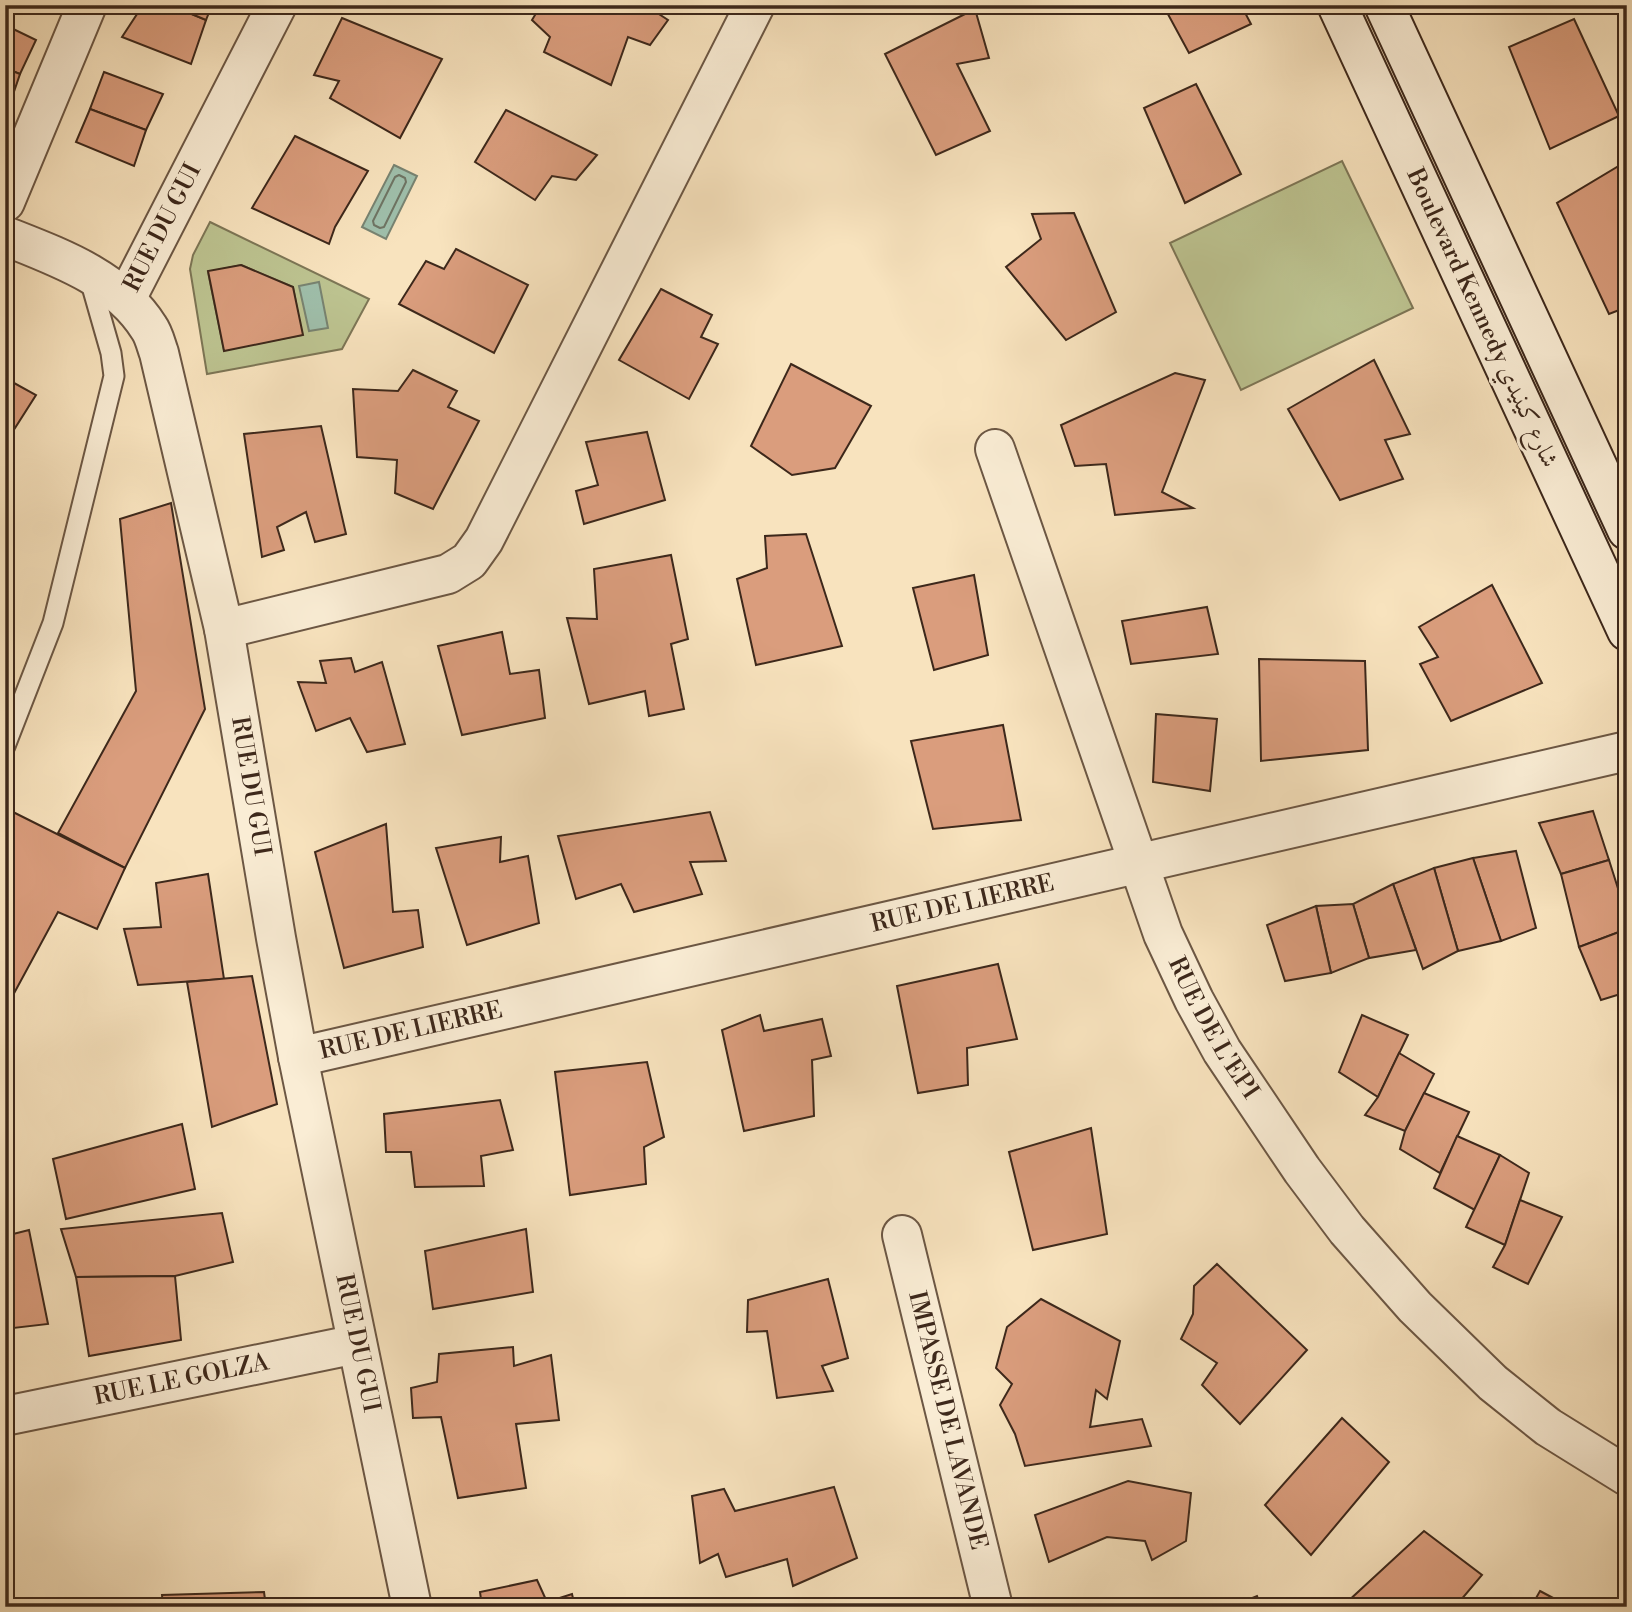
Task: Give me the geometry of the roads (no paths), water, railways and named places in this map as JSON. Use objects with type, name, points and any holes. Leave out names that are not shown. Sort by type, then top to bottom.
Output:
[{"type":"street","points":[[5,202],[87,5]]},
{"type":"street","name":"RUE DU GUI","points":[[277,5],[126,299],[151,330],[159,353],[224,629],[276,938],[412,1607]]},
{"type":"street","points":[[224,629],[448,574],[469,561],[484,540],[755,5]]},
{"type":"street","name":"Boulevard Kennedy شارع كينيدي","points":[[1337,5],[1627,631]]},
{"type":"street","name":"Boulevard Kennedy شارع كينيدي","points":[[1384,5],[1627,530]]},
{"type":"street","points":[[5,236],[89,273],[126,299]]},
{"type":"street","name":"RUE DE L'EPI","points":[[995,449],[1163,934],[1222,1051],[1346,1230],[1415,1307],[1493,1384],[1548,1427],[1627,1476]]},
{"type":"street","name":"RUE DE LIERRE","points":[[299,1057],[1627,751]]},
{"type":"street","name":"IMPASSE DE LAVANDE","points":[[902,1235],[993,1607]]},
{"type":"street","name":"RUE LE GOLZA","points":[[5,1416],[357,1344]]},
{"type":"lane","points":[[5,746],[53,622],[114,376],[111,353],[89,273]]},
{"type":"water","points":[[394,165],[417,176],[386,239],[362,227]]},
{"type":"water","points":[[319,282],[328,328],[309,331],[299,286]]}]
